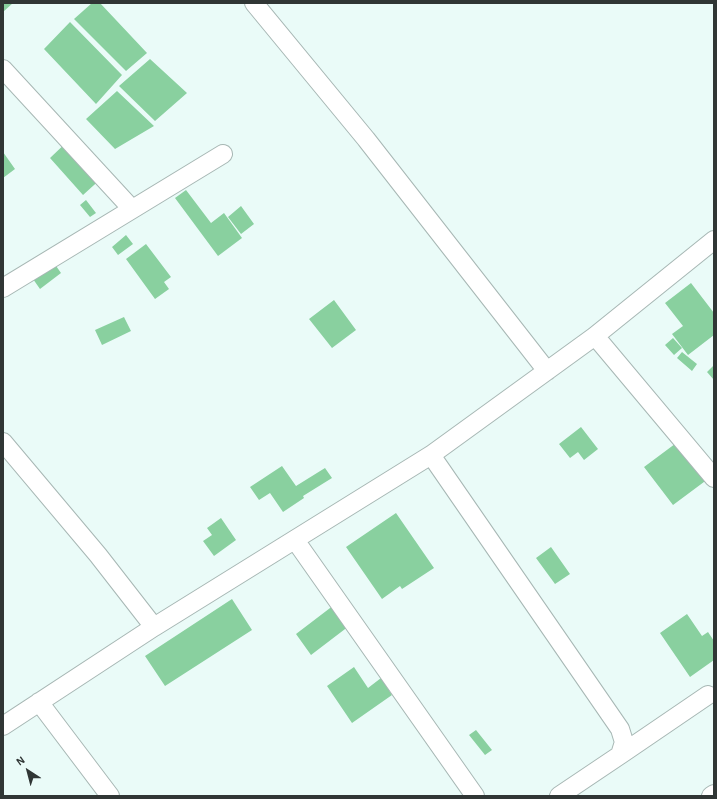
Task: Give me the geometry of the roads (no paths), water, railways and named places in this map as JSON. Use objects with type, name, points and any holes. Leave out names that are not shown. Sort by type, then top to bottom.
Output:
[{"type":"street","points":[[254,3],[366,139],[546,372]]},
{"type":"street","points":[[3,69],[132,209]]},
{"type":"street","points":[[3,288],[222,154]]},
{"type":"street","points":[[3,726],[154,627],[431,455],[595,336],[714,240]]},
{"type":"street","points":[[595,336],[714,478]]},
{"type":"street","points":[[3,442],[98,555],[154,627]]},
{"type":"street","points":[[431,455],[620,729],[624,742],[620,755]]},
{"type":"street","points":[[294,540],[475,796]]},
{"type":"street","points":[[559,796],[708,695]]},
{"type":"street","points":[[39,702],[110,796]]}]
